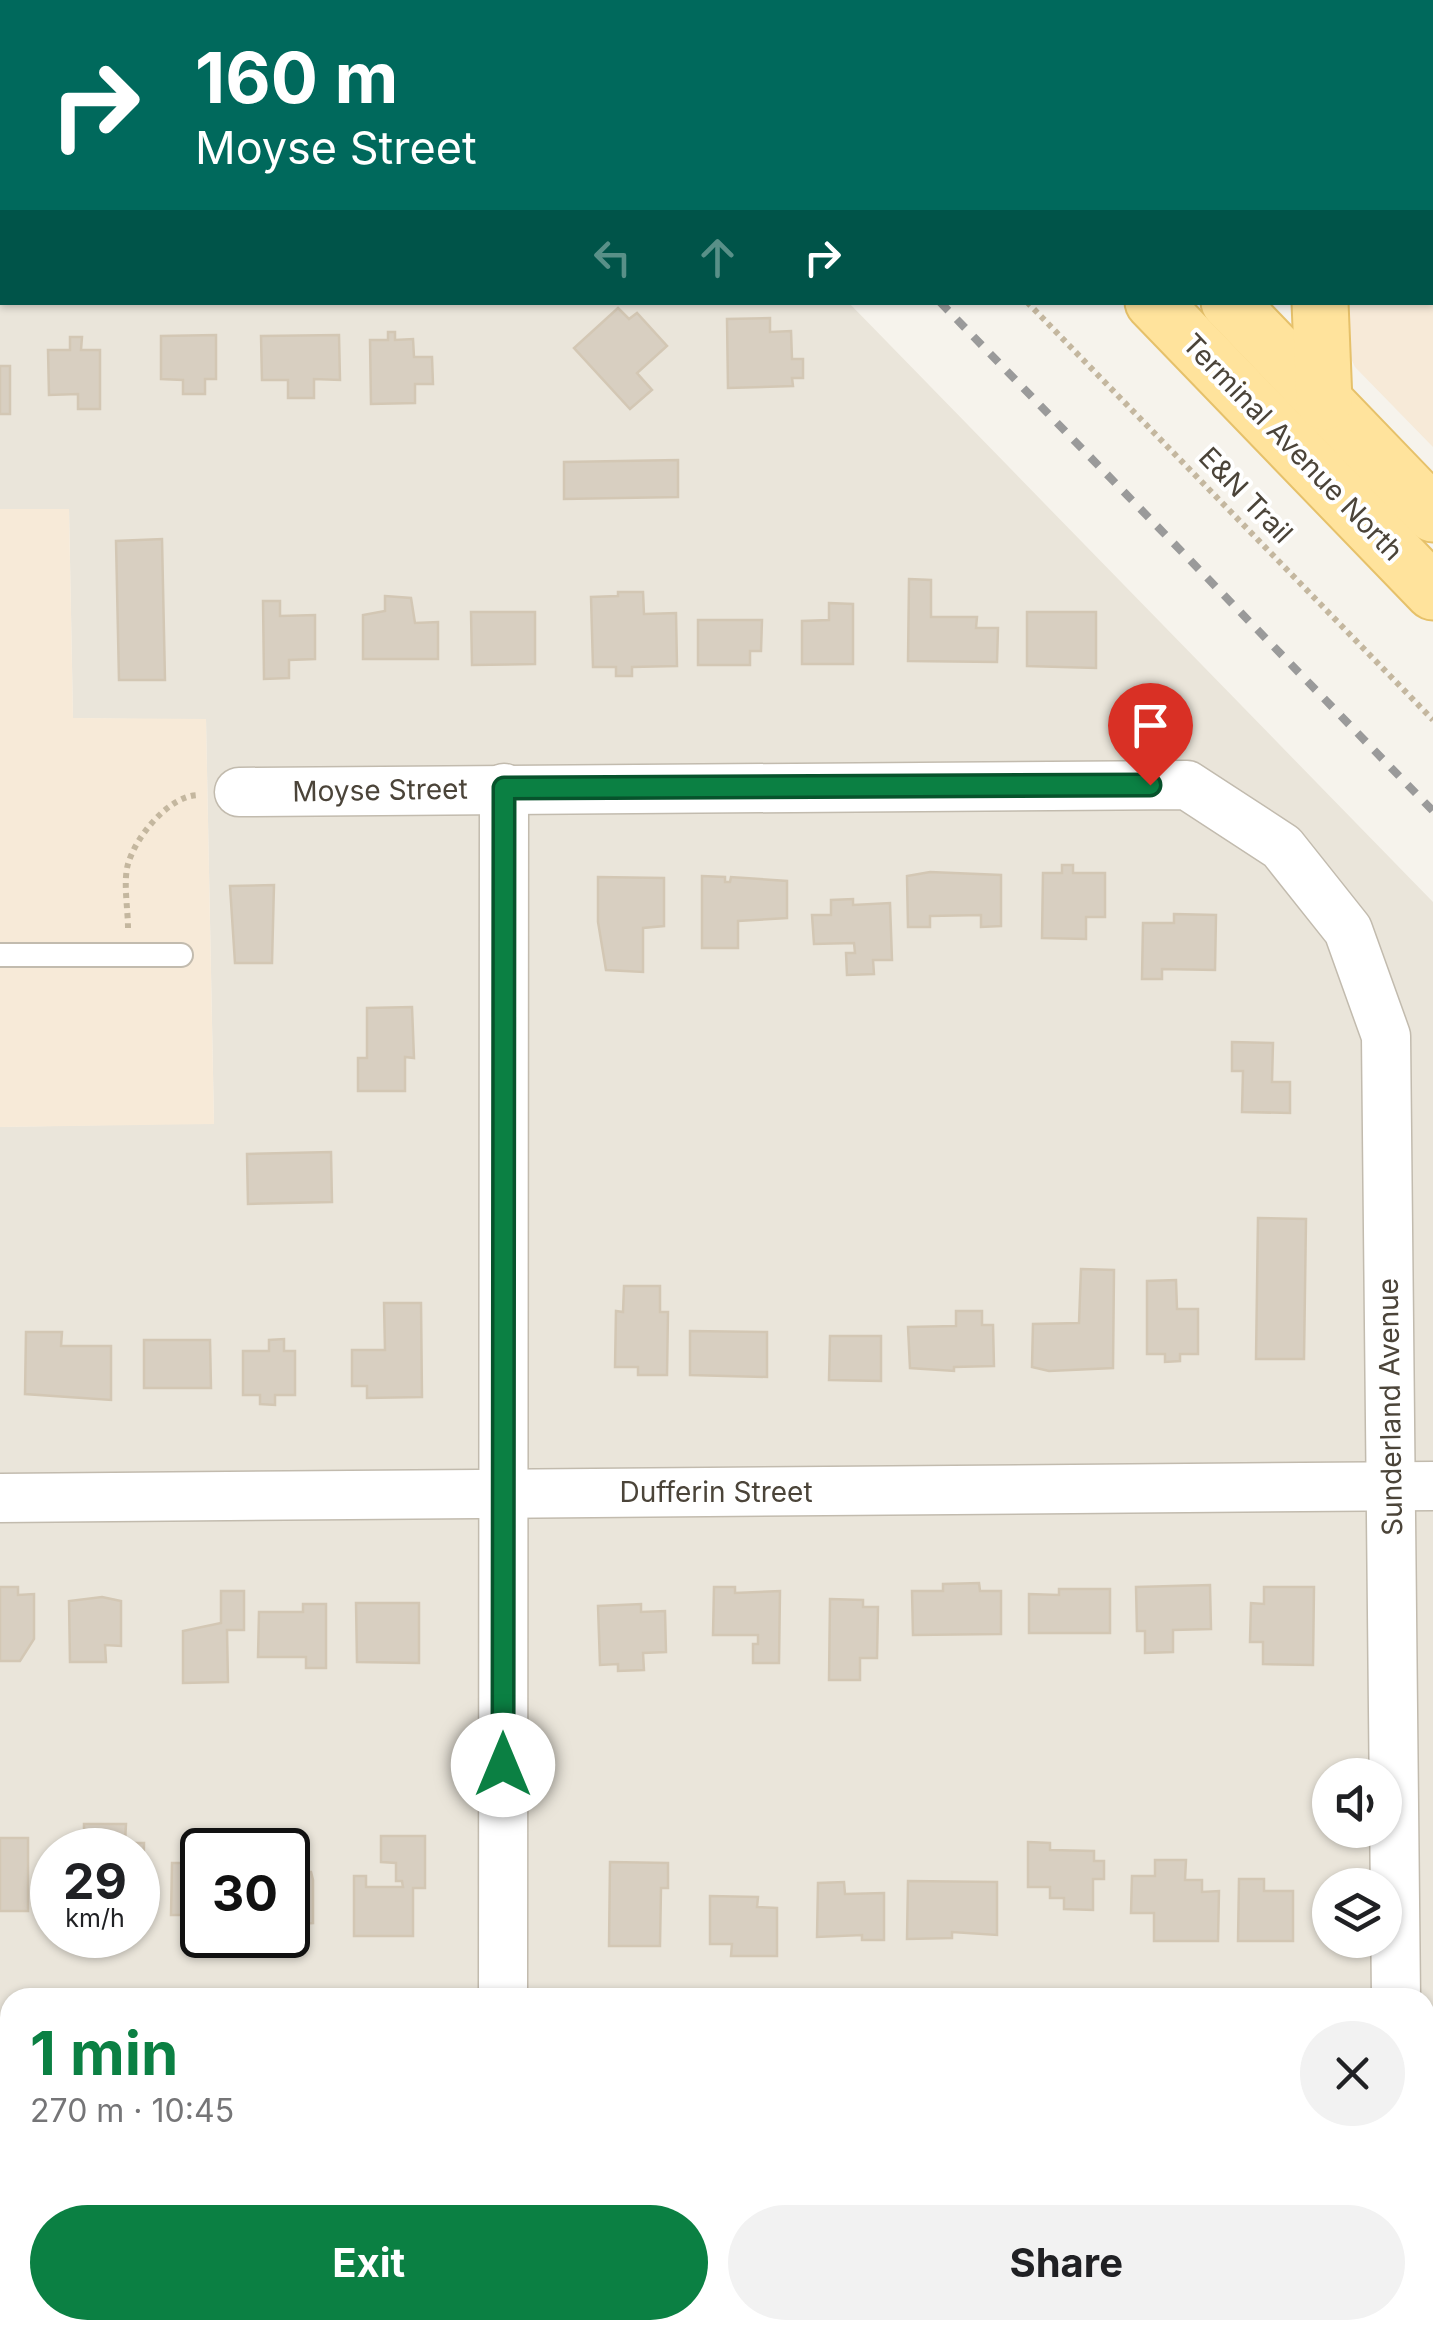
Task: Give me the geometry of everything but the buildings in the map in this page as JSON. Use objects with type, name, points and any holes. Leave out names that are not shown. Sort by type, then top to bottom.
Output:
[{"type":"main road","name":"Terminal Avenue North","points":[[1156,305],[1433,592]]},
{"type":"main road","name":"Terminal Avenue North","points":[[1232,305],[1433,514]]},
{"type":"main road","points":[[1320,305],[1324,402]]},
{"type":"street","name":"Moyse Street","points":[[239,792],[1188,785],[1282,847]]},
{"type":"street","points":[[503,1988],[504,788]]},
{"type":"street","name":"Sunderland Avenue","points":[[1282,847],[1348,930],[1386,1036],[1412,1486],[1396,1988]]},
{"type":"street","name":"Dufferin Street","points":[[0,1498],[1412,1486]]},
{"type":"lane","points":[[0,955],[180,956]]},
{"type":"path","name":"E&N Trail","points":[[1030,305],[1433,720]]},
{"type":"path","points":[[127,956],[128,864],[148,828],[182,796],[239,792]]},
{"type":"shaded area","points":[[0,305],[851,305],[1433,902],[1433,1988],[0,1988],[0,1127],[214,1123],[206,720],[73,718],[69,509],[0,509]]},
{"type":"shaded area","points":[[1342,305],[1433,305],[1433,447],[1355,367],[1344,343]]},
{"type":"shaded area","points":[[0,509],[69,509],[73,718],[206,719],[214,1124],[0,1127]]},
{"type":"railway","points":[[943,305],[1433,811]]},
{"type":"route","points":[[503,1765],[504,788],[1150,785]]}]
